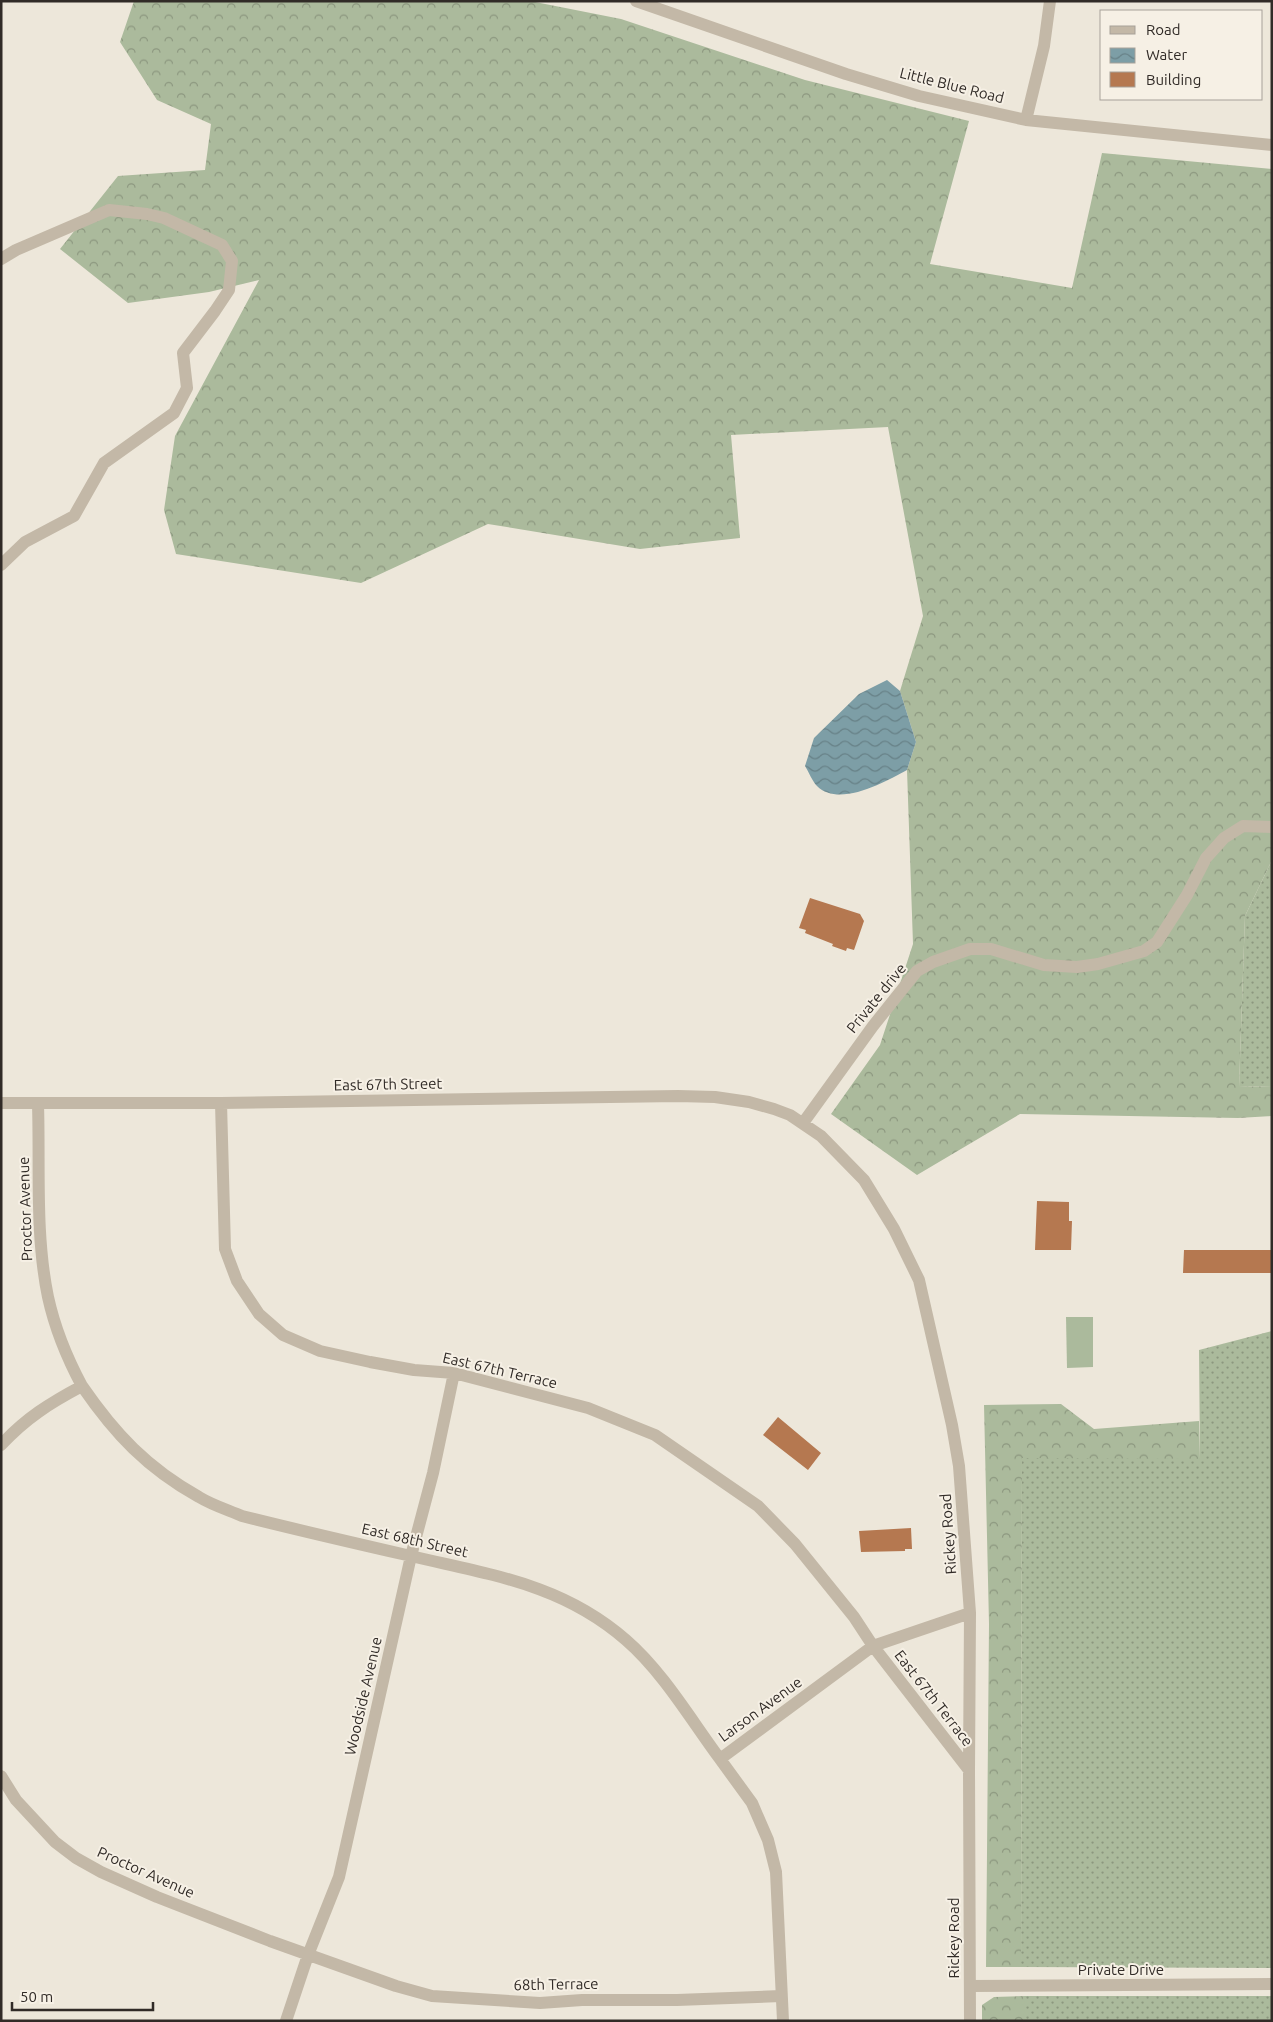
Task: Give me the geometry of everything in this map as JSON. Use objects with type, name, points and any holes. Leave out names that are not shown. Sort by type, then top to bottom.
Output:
[{"type":"street","name":"Little Blue Road","points":[[636,1],[864,80],[919,96],[1026,120],[1272,145]]},
{"type":"street","points":[[1026,120],[1044,46],[1050,1]]},
{"type":"street","points":[[1,259],[16,250],[109,210],[147,214],[164,218],[222,245],[232,261],[228,290],[215,311],[183,352],[187,388],[174,413],[104,463],[74,516],[25,542],[1,565]]},
{"type":"street","name":"Private drive","points":[[804,1123],[873,1026],[917,971],[933,962],[970,949],[991,949],[1044,965],[1077,967],[1098,964],[1144,951],[1157,942],[1187,895],[1206,858],[1224,838],[1243,826],[1272,827]]},
{"type":"street","name":"East 67th Street","points":[[1,1103],[221,1103],[678,1096],[715,1097],[749,1102],[774,1109]]},
{"type":"street","name":"East 67th Terrace","points":[[221,1103],[225,1249],[237,1281],[259,1314],[284,1335],[320,1351],[414,1370],[454,1373],[588,1408],[655,1435],[758,1506],[800,1551],[854,1617],[873,1646],[969,1770]]},
{"type":"street","name":"Proctor Avenue","points":[[38,1104],[40,1239],[43,1266],[48,1298],[57,1330],[82,1386]]},
{"type":"street","name":"Rickey Road","points":[[774,1109],[804,1123],[836,1149],[864,1180],[894,1229],[919,1280],[952,1426],[959,1466],[970,1613],[970,2021]]},
{"type":"street","name":"Woodside Avenue","points":[[286,2021],[308,1955],[340,1877],[411,1556],[454,1373]]},
{"type":"street","points":[[1,1445],[20,1425],[53,1401],[82,1386]]},
{"type":"street","name":"East 68th Street","points":[[82,1386],[106,1420],[131,1448],[160,1472],[200,1498],[242,1516],[527,1583],[574,1603],[593,1614],[627,1640],[640,1654],[681,1704],[720,1759]]},
{"type":"street","name":"East 67th Terrace","points":[[873,1646],[970,1613]]},
{"type":"street","name":"Larson Avenue","points":[[784,2021],[781,1996],[776,1872],[770,1848],[752,1804],[720,1759],[873,1646]]},
{"type":"street","name":"Proctor Avenue","points":[[1,1776],[16,1800],[55,1842],[76,1858],[101,1872],[157,1897],[308,1955]]},
{"type":"street","name":"68th Terrace","points":[[308,1955],[396,1986],[432,1996],[540,2003],[582,2000],[677,2000],[781,1996]]},
{"type":"street","name":"Private Drive","points":[[970,1986],[1272,1984]]},
{"type":"green space","points":[[134,1],[530,1],[621,19],[805,80],[969,121],[930,264],[1072,288],[1102,153],[1272,169],[1272,860],[1245,916],[1239,1087],[1272,1086],[1272,1116],[1238,1118],[1020,1114],[917,1175],[831,1114],[880,1045],[913,944],[907,770],[916,742],[900,691],[923,616],[888,427],[731,435],[740,538],[640,549],[488,524],[361,583],[176,554],[164,510],[175,436],[259,280],[209,292],[128,303],[60,249],[118,176],[205,170],[211,124],[157,100],[120,42]]},
{"type":"green space","points":[[1272,860],[1272,1086],[1239,1087],[1245,916]]},
{"type":"green space","points":[[1066,1317],[1093,1317],[1093,1367],[1067,1368]]},
{"type":"green space","points":[[1272,1331],[1272,1968],[1021,1967],[1022,1458],[1200,1458],[1199,1350]]},
{"type":"green space","points":[[1061,1404],[1094,1429],[1199,1421],[1200,1459],[1022,1458],[1021,1967],[986,1967],[989,1624],[984,1405]]},
{"type":"green space","points":[[1026,1996],[1272,1996],[1272,2021],[1026,2021]]},
{"type":"green space","points":[[1026,1996],[1026,2021],[982,2021],[982,2005],[994,1997]]},
{"type":"water","points":[[887,680],[900,691],[916,742],[907,770],[887,781],[862,791],[849,794],[826,792],[815,784],[805,766],[814,738],[859,694]]},
{"type":"building","points":[[810,898],[860,914],[864,921],[854,950],[847,948],[846,951],[832,946],[833,944],[805,933],[806,930],[799,928]]},
{"type":"building","points":[[1037,1201],[1069,1202],[1069,1221],[1072,1221],[1071,1250],[1035,1250]]},
{"type":"building","points":[[1184,1250],[1272,1250],[1272,1273],[1183,1273]]},
{"type":"building","points":[[778,1417],[821,1453],[808,1470],[763,1435]]},
{"type":"building","points":[[911,1528],[912,1549],[905,1549],[905,1551],[861,1552],[859,1531]]}]
